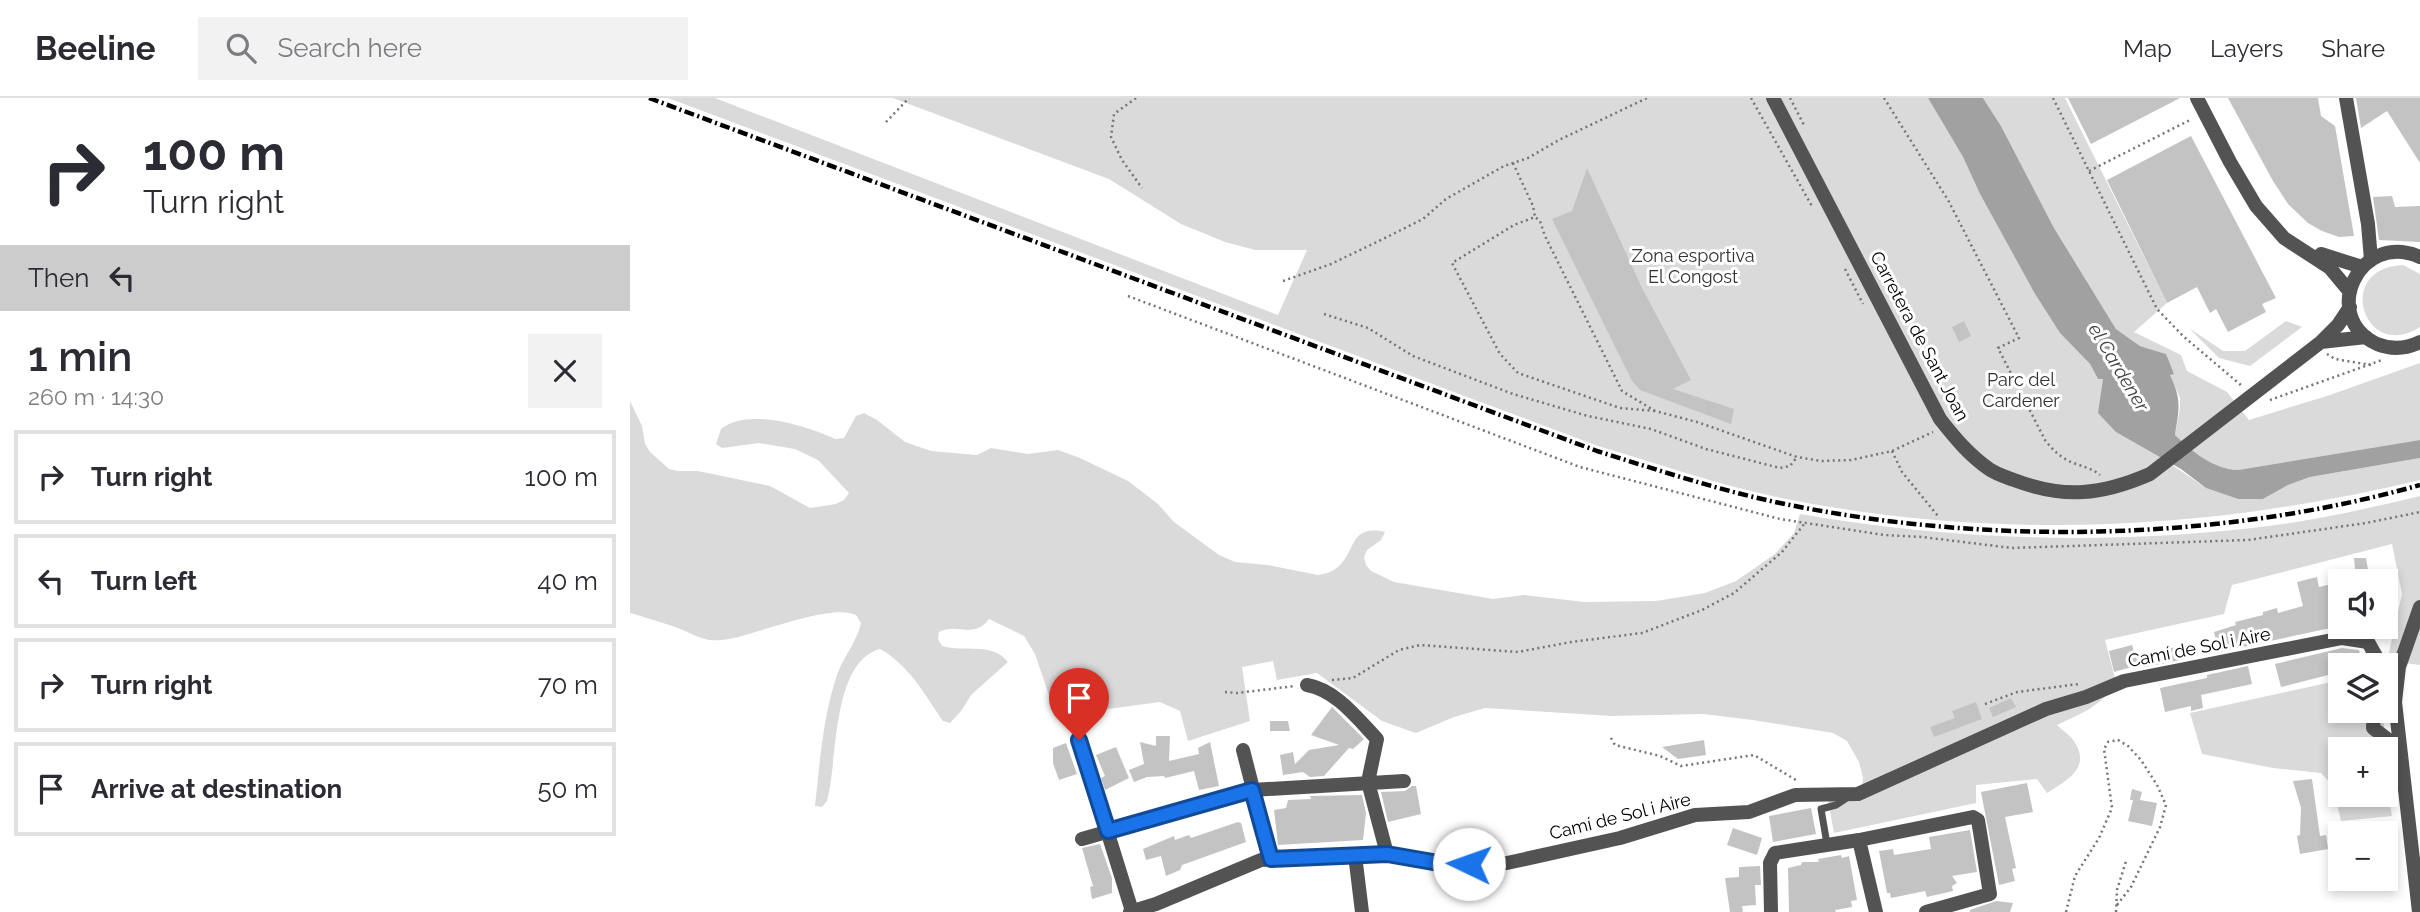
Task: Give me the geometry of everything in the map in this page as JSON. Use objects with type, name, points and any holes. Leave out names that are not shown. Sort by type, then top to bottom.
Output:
[{"type":"street","name":"Carretera de Sant Joan","points":[[1773,98],[1934,409],[1956,440],[1992,471],[2035,488],[2090,493],[2121,487],[2150,474],[2244,395]]},
{"type":"street","points":[[2197,98],[2256,206],[2284,239],[2330,268],[2350,299],[2356,325],[2366,337],[2393,348],[2420,342]]},
{"type":"street","points":[[2346,98],[2368,224],[2366,264]]},
{"type":"street","points":[[2284,239],[2334,260],[2366,264]]},
{"type":"street","points":[[2244,395],[2317,348],[2338,325],[2350,299],[2354,279],[2366,264],[2392,252],[2420,257]]},
{"type":"street","points":[[2317,348],[2366,337]]},
{"type":"street","points":[[2419,912],[2395,702],[2399,667],[2420,607]]},
{"type":"street","name":"Camí de Sol i Aire","points":[[1131,912],[1261,860],[1387,854],[1450,865],[1507,863],[1619,838],[1695,815],[1749,812],[1795,795],[1857,794],[2046,709],[2087,697],[2124,681],[2342,638],[2368,642],[2374,653]]},
{"type":"street","points":[[1313,686],[1333,695],[1377,738],[1368,782],[1387,854]]},
{"type":"street","points":[[2373,723],[2373,728],[2399,747]]},
{"type":"street","points":[[1079,740],[1131,912]]},
{"type":"street","points":[[1243,750],[1271,859]]},
{"type":"street","points":[[1082,839],[1252,790],[1404,781]]},
{"type":"street","points":[[1771,912],[1770,863],[1775,853],[1859,840],[1973,817],[1978,820],[1990,894],[1926,912]]},
{"type":"street","points":[[1859,840],[1876,912]]},
{"type":"street","points":[[1355,855],[1362,912]]},
{"type":"lane","points":[[1828,845],[1821,809],[1836,805],[1853,794]]},
{"type":"path","points":[[886,122],[909,98]]},
{"type":"path","points":[[1136,98],[1114,114],[1111,137],[1122,160],[1142,188]]},
{"type":"path","points":[[1283,281],[1331,264],[1423,219],[1446,199],[1504,166],[1647,98]]},
{"type":"path","points":[[1790,98],[1809,135]]},
{"type":"path","points":[[1884,98],[1948,200],[2019,338],[1998,348],[2045,440],[2067,460],[2103,477],[2093,479]]},
{"type":"path","points":[[2053,98],[2157,309],[2244,395]]},
{"type":"path","points":[[2089,171],[2205,113]]},
{"type":"path","points":[[1513,163],[1533,206],[1535,217],[1541,221],[1545,236],[1622,391],[1655,411]]},
{"type":"path","points":[[1535,217],[1514,225],[1452,264],[1500,354],[1518,373],[1620,408],[1655,411],[1697,422],[1797,457],[1821,461],[1851,460],[1892,451],[1935,431]]},
{"type":"path","points":[[1128,296],[1580,467],[1780,519],[1884,535],[1947,538],[2012,548],[2248,540],[2366,523],[2420,512]]},
{"type":"path","points":[[1324,314],[1368,328],[1413,356],[1513,394],[1588,416],[1651,429],[1706,449],[1761,464],[1780,468],[1790,466],[1797,457]]},
{"type":"path","points":[[2269,400],[2371,365],[2335,359],[2317,348]]},
{"type":"path","points":[[1892,451],[1902,472],[1938,516]]},
{"type":"path","points":[[1225,692],[1313,686],[1353,678],[1399,650],[1420,645],[1518,652],[1642,632],[1702,610],[1734,593],[1782,552],[1805,523]]},
{"type":"path","points":[[1984,704],[2017,692],[2080,684]]},
{"type":"path","points":[[1611,737],[1615,746],[1660,756],[1681,766],[1754,755],[1805,786]]},
{"type":"path","points":[[2066,912],[2075,876],[2099,838],[2112,808],[2104,753],[2108,742],[2122,740],[2141,760],[2157,785],[2165,805],[2160,827],[2131,887],[2116,905]]},
{"type":"path","points":[[2398,829],[2409,827]]},
{"type":"path","points":[[2116,912],[2117,890],[2126,861]]},
{"type":"green space","name":"Zona esportiva El Congost","points":[[668,98],[715,98],[1278,315],[1307,250],[1255,250],[1225,242],[1181,224],[1109,179],[893,98],[1928,98],[1963,157],[1980,194],[2035,294],[2060,333],[2090,364],[2098,379],[2103,379],[2103,388],[2153,452],[2206,488],[2238,499],[2263,499],[2310,477],[2420,458],[2420,480],[2261,510],[2101,524],[2021,525],[1941,520],[1861,512],[1758,493],[1598,446]]},
{"type":"green space","points":[[1983,98],[2065,98],[2167,303],[2134,332],[2181,355],[2187,371],[2227,392],[2249,420],[2420,363],[2420,440],[2238,470],[2212,463],[2196,453],[2175,435],[2180,398],[2170,375],[2166,354],[2140,346],[2116,329],[2054,228],[2001,126]]},
{"type":"green space","points":[[2403,265],[2420,274],[2420,327],[2400,335],[2384,333],[2372,324],[2364,311],[2363,295],[2368,281],[2381,270]]},
{"type":"green space","points":[[2286,321],[2302,327],[2250,366],[2219,358],[2189,328],[2223,351],[2245,351]]},
{"type":"green space","points":[[630,401],[642,426],[645,444],[669,469],[698,471],[770,486],[810,508],[836,504],[844,500],[849,493],[818,460],[795,449],[759,443],[722,448],[716,444],[721,429],[746,419],[761,419],[793,424],[835,439],[844,438],[856,416],[864,413],[905,442],[931,451],[977,455],[991,448],[1028,454],[1058,450],[1128,481],[1158,504],[1174,522],[1219,555],[1235,562],[1321,575],[1339,566],[1360,535],[1365,532],[1385,532],[1381,540],[1367,550],[1364,557],[1371,571],[1394,582],[1493,599],[1524,595],[1584,602],[1656,601],[1705,593],[1736,581],[1775,554],[1794,533],[1800,514],[1913,530],[1969,534],[2139,537],[2273,525],[2337,515],[2420,496],[2420,665],[2405,663],[2398,665],[2398,653],[2389,653],[2392,639],[2398,639],[2398,612],[2402,594],[2392,544],[2232,585],[2224,614],[2105,640],[2116,682],[2097,704],[2057,725],[2074,741],[2080,759],[2074,773],[2047,793],[2037,779],[1976,785],[1976,803],[1834,833],[1828,801],[1835,790],[1862,786],[1863,778],[1859,762],[1847,741],[1833,733],[1703,714],[1612,716],[1485,708],[1416,733],[1382,721],[1317,673],[1277,680],[1273,661],[1242,667],[1250,721],[1188,741],[1180,711],[1160,702],[1056,716],[1035,654],[1024,636],[989,619],[971,630],[946,629],[939,632],[938,639],[942,646],[986,650],[1008,662],[971,695],[950,723],[943,721],[916,681],[891,656],[880,649],[864,658],[853,673],[839,715],[827,801],[822,807],[815,806],[829,705],[838,672],[861,623],[856,615],[845,612],[812,616],[742,636],[712,640],[630,613]]},
{"type":"green space","points":[[2328,683],[2328,723],[2384,723],[2384,737],[2328,737],[2328,781],[2321,773],[2273,768],[2202,754],[2190,713]]},
{"type":"green space","points":[[2338,807],[2390,807],[2392,816],[2341,821]]},
{"type":"water","name":"el Cardener","points":[[1928,98],[1983,98],[2001,126],[2054,228],[2116,329],[2140,346],[2166,354],[2174,374],[2170,375],[2178,398],[2175,435],[2196,453],[2212,463],[2238,470],[2420,440],[2420,458],[2310,477],[2263,499],[2238,499],[2206,488],[2181,469],[2116,432],[2098,413],[2103,379],[2098,379],[2090,364],[2060,333],[2035,294],[1980,194],[1963,157]]},
{"type":"building","points":[[2068,98],[2180,98],[2091,144]]},
{"type":"building","points":[[2228,98],[2318,98],[2321,116],[2335,126],[2354,236],[2339,237],[2322,231],[2308,223],[2288,204]]},
{"type":"building","points":[[2356,98],[2420,98],[2420,163],[2387,111],[2361,128]]},
{"type":"building","points":[[2191,136],[2276,298],[2262,304],[2266,312],[2228,332],[2216,309],[2210,313],[2197,287],[2167,303],[2107,180]]},
{"type":"building","points":[[1587,168],[1642,288],[1691,380],[1673,389],[1734,409],[1731,424],[1640,390],[1632,381],[1552,219],[1572,211]]},
{"type":"building","points":[[2392,196],[2395,207],[2420,206],[2420,242],[2379,240],[2373,197]]},
{"type":"building","points":[[1964,321],[1971,336],[1959,342],[1952,327]]},
{"type":"building","points":[[2354,558],[2366,558],[2368,569],[2355,569]]},
{"type":"building","points":[[2317,577],[2319,587],[2328,585],[2328,629],[2219,652],[2214,632],[2236,625],[2235,622],[2263,615],[2263,612],[2277,608],[2278,613],[2303,606],[2297,582]]},
{"type":"building","points":[[2132,645],[2135,655],[2177,647],[2180,660],[2146,667],[2146,663],[2114,672],[2109,651]]},
{"type":"building","points":[[2342,648],[2359,650],[2360,653],[2328,653],[2328,675],[2281,687],[2275,664]]},
{"type":"building","points":[[2248,666],[2252,684],[2201,695],[2203,708],[2191,711],[2191,706],[2165,712],[2160,688]]},
{"type":"building","points":[[2011,698],[2016,707],[1993,717],[1989,708]]},
{"type":"building","points":[[1976,702],[1982,719],[1934,737],[1930,727],[1955,718],[1952,711]]},
{"type":"building","points":[[1332,707],[1364,739],[1353,749],[1349,748],[1324,776],[1310,777],[1303,772],[1283,775],[1280,755],[1293,752],[1295,764],[1309,750],[1339,745],[1311,735]]},
{"type":"building","points":[[1270,721],[1288,721],[1290,731],[1270,731]]},
{"type":"building","points":[[1156,736],[1170,736],[1169,761],[1199,754],[1198,748],[1210,742],[1219,786],[1199,790],[1194,771],[1165,778],[1147,777],[1134,782],[1129,770],[1144,764],[1140,742],[1156,746]]},
{"type":"building","points":[[1704,740],[1706,755],[1678,759],[1662,747]]},
{"type":"building","points":[[1066,743],[1077,774],[1059,780],[1053,763],[1053,748]]},
{"type":"building","points":[[1116,747],[1129,778],[1105,790],[1101,778],[1105,776],[1096,755]]},
{"type":"building","points":[[2312,779],[2320,836],[2326,835],[2328,849],[2300,854],[2297,836],[2300,835],[2301,808],[2293,781]]},
{"type":"building","points":[[2027,783],[2033,812],[2005,817],[2016,868],[2012,869],[2015,881],[1999,885],[1981,792]]},
{"type":"building","points":[[1416,786],[1421,814],[1388,822],[1381,792],[1405,791]]},
{"type":"building","points":[[2132,789],[2142,792],[2140,800],[2157,803],[2152,826],[2128,821],[2133,800],[2130,800]]},
{"type":"building","points":[[1362,795],[1366,813],[1363,840],[1278,845],[1274,810],[1286,808],[1288,800],[1311,799],[1310,796]]},
{"type":"building","points":[[1811,808],[1816,834],[1773,842],[1769,816]]},
{"type":"building","points":[[1241,823],[1246,842],[1182,865],[1180,870],[1166,876],[1161,856],[1146,860],[1143,849],[1174,836],[1175,840],[1189,835],[1191,838]]},
{"type":"building","points":[[1733,828],[1762,838],[1757,855],[1727,845]]},
{"type":"building","points":[[1970,830],[1977,872],[1952,876],[1957,883],[1952,886],[1953,891],[1927,897],[1925,891],[1891,898],[1890,893],[1887,893],[1879,851],[1893,849],[1894,855],[1931,849],[1929,837]]},
{"type":"building","points":[[1100,844],[1112,878],[1112,893],[1092,899],[1090,887],[1093,886],[1082,848]]},
{"type":"building","points":[[1841,855],[1842,858],[1849,856],[1857,900],[1851,901],[1852,907],[1835,910],[1836,912],[1789,912],[1788,868],[1801,865],[1802,862],[1819,862],[1818,859]]},
{"type":"building","points":[[1760,866],[1761,885],[1755,885],[1756,905],[1742,906],[1743,912],[1730,912],[1725,878],[1739,877],[1739,867]]},
{"type":"building","points":[[1996,901],[2013,903],[2010,912],[1970,912],[1970,910]]},
{"type":"railway","points":[[649,98],[1597,451],[1757,498],[1858,517],[1938,526],[2020,531],[2101,531],[2183,527],[2263,518],[2343,504],[2420,485]]},
{"type":"route","points":[[1079,740],[1108,831],[1252,790],[1271,859],[1387,854],[1450,865],[1469,864]]},
{"type":"park label","name":"Parc del Cardener","points":[[2021,389]]}]
